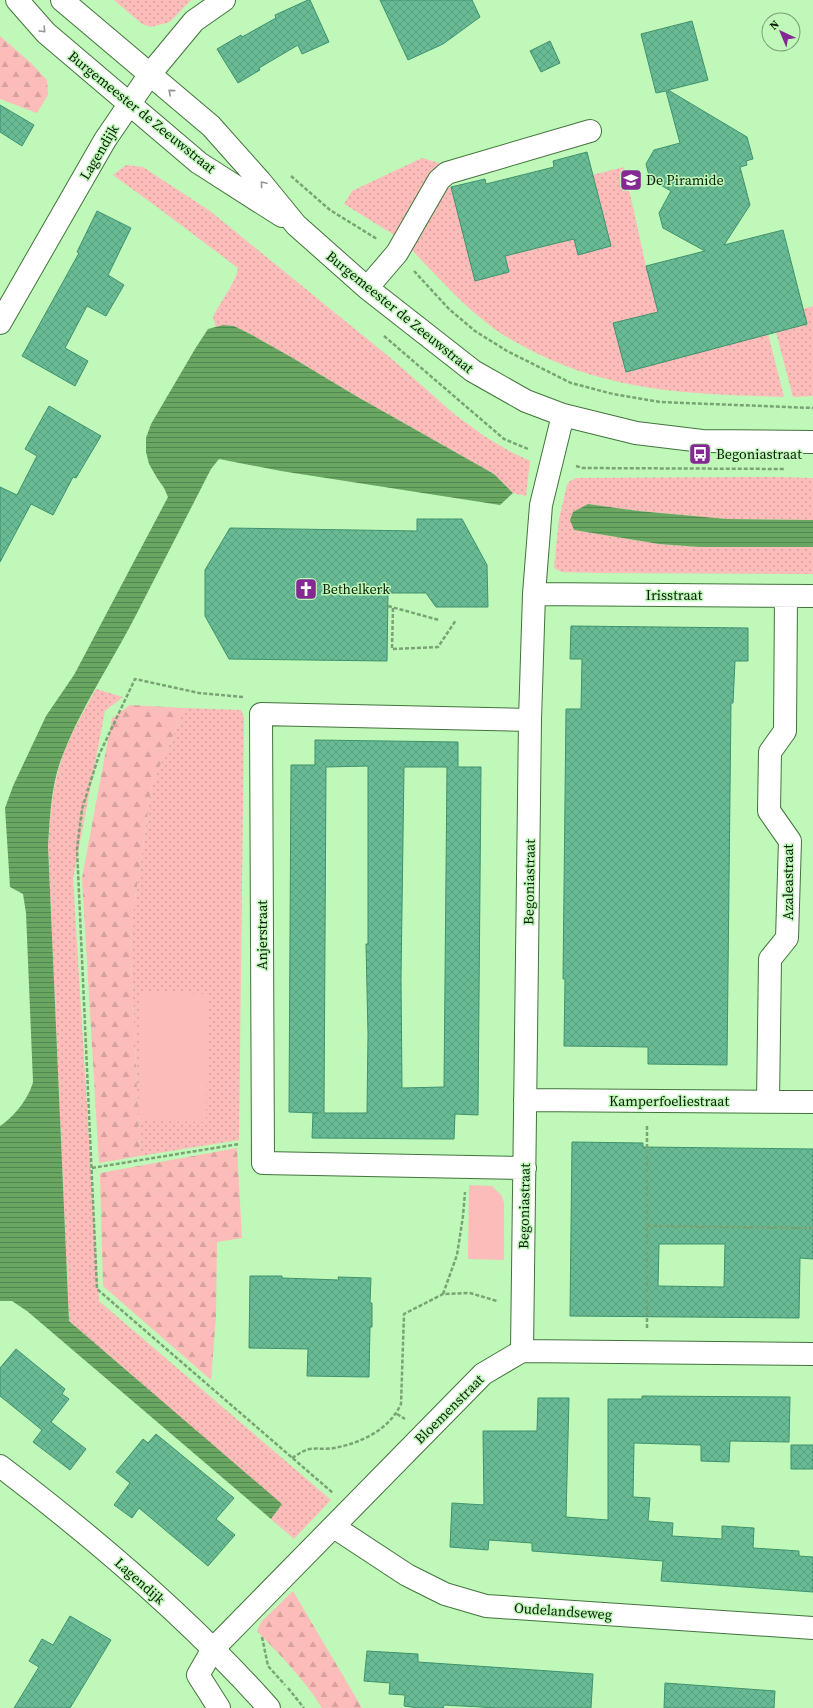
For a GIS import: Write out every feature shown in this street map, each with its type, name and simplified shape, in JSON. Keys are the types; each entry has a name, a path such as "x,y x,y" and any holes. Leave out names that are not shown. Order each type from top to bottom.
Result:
{"street":[{"name":"Burgemeester de Zeeuwstraat","path":"18,0 46,33 200,163 296,225 367,288 473,371 526,401 563,415 636,433 702,441 813,442"},
{"name":"Burgemeester de Zeeuwstraat","path":"62,0 211,126 260,181 296,225"},
{"name":"Lagendijk","path":"0,323 105,140 150,74 194,21 224,0"},
{"path":"367,288 397,253 439,180 447,173 590,131"},
{"name":"Begoniastraat","path":"522,1351 530,720 534,594 541,505 563,415"},
{"name":"Irisstraat","path":"534,594 813,596"},
{"name":"Azaleastraat","path":"768,1102 770,959 787,938 790,841 769,811 770,752 785,731 786,596"},
{"path":"261,714 530,720"},
{"name":"Anjerstraat","path":"261,714 263,1163 524,1168"},
{"name":"Kamperfoeliestraat","path":"525,1100 813,1102"},
{"path":"522,1351 813,1354"},
{"name":"Bloemenstraat","path":"219,1708 198,1675 213,1649 483,1374 522,1351"},
{"name":"Lagendijk","path":"0,1466 65,1515 155,1593 213,1649 270,1708"},
{"name":"Oudelandseweg","path":"334,1527 406,1575 445,1594 486,1606 813,1628"}],"path":[{"path":"289,175 330,210 397,253 449,309 475,331 507,351 571,383 613,394 660,402 813,408"},
{"path":"388,606 439,620"},
{"path":"393,608 392,649 438,647 456,620"},
{"path":"261,714 250,698 199,693 136,679 99,755 82,809 77,849 97,1289 352,1509"},
{"path":"646,1352 648,1101"},
{"path":"92,1168 263,1140"},
{"path":"443,1294 457,1255 463,1216 466,1167"},
{"path":"647,1226 813,1228"},
{"path":"292,1458 307,1450 332,1449 353,1444 376,1432 390,1422 401,1404 404,1314 443,1294 470,1293 523,1310"},
{"path":"246,1616 260,1631 268,1666 304,1708"}],"green space":[{"path":"114,0 191,0 170,22 151,27 142,24"},
{"path":"0,36 31,63 47,80 48,95 37,113 0,99"},
{"path":"422,158 439,163 396,236 344,204 352,191"},
{"path":"126,165 143,167 210,211 393,360 454,414 484,436 530,461 526,496 513,493 494,474 252,335 234,326 223,325 216,327 213,317 235,279 238,268 113,175"},
{"path":"624,167 646,266 768,334 784,397 657,389 627,384 566,366 536,353 508,338 492,327 459,299 409,247 440,191 451,187 475,281 509,272 505,256 574,239 578,254 611,246 592,175"},
{"path":"813,306 813,396 793,397 776,332 807,324 803,309"},
{"path":"576,478 813,478 813,520 727,519 638,511 588,504 574,530 659,544 699,547 813,547 813,574 598,573 562,572 554,568 559,519 567,485 570,481"},
{"path":"96,689 123,697 105,711 73,879 99,1301 331,1500 294,1539 271,1519 281,1504 69,1321 48,846 52,802 62,758 69,740"},
{"path":"130,705 185,708 152,784 130,933 140,1156 99,1163 82,878 112,718"},
{"path":"185,708 241,710 244,718 239,1140 140,1156 130,933 152,784"},
{"path":"141,992 208,994 206,1122 139,1121"},
{"path":"237,1148 242,1238 217,1242 216,1316 211,1380 103,1286 100,1173"},
{"path":"469,1185 492,1186 502,1196 504,1203 504,1260 468,1259"},
{"path":"293,1591 362,1708 322,1708 300,1677 257,1631 261,1622"}],"shaded area":[{"path":"223,325 234,326 252,335 494,474 513,493 500,505 281,471 219,459 211,469 127,633 87,702 62,757 55,778 49,823 48,846 69,1321 282,1504 271,1519 27,1311 12,1301 0,1301 0,1126 20,1107 33,1082 26,913 23,894 10,887 5,808 13,786 46,716 74,675 168,497 149,464 146,452 146,438 151,424 208,329"},
{"path":"588,504 638,511 727,519 813,520 813,547 699,547 659,544 574,530 570,520 573,512"}],"building":[{"path":"310,0 329,42 302,54 298,45 259,68 260,70 238,83 217,49 241,35 242,37 276,18 275,15"},
{"path":"380,0 472,0 480,17 443,44 408,60"},
{"path":"692,21 708,80 668,90 747,137 753,159 746,161 747,165 740,167 750,205 724,245 783,230 807,324 626,372 613,323 658,312 646,266 705,251 663,228 659,213 671,191 650,179 646,164 654,150 680,143 666,91 656,93 641,34"},
{"path":"550,41 560,63 541,72 530,51"},
{"path":"0,105 34,125 22,146 0,132"},
{"path":"587,152 611,246 578,255 574,239 505,256 509,272 475,281 451,187 485,179 486,184 554,167 553,161"},
{"path":"97,211 131,228 108,275 124,285 106,316 87,306 65,348 88,361 75,386 22,356 79,253 77,252"},
{"path":"49,406 101,436 76,478 73,477 53,515 31,504 0,562 0,487 17,495 37,456 25,449"},
{"name":"Bethelkerk","path":"417,519 462,519 487,565 488,607 436,607 426,593 388,593 387,661 229,659 205,616 205,570 230,528 417,531"},
{"path":"571,626 748,628 748,661 735,661 733,703 731,703 727,1065 648,1064 648,1047 564,1046 565,979 563,979 566,709 581,709 582,659 570,659"},
{"path":"315,740 458,742 458,767 481,767 478,1115 455,1114 454,1139 312,1138 313,1113 318,1113 289,1112 291,765 315,765","holes":["368,766 368,944 366,944 368,1034 367,1113 324,1113 326,767","404,767 447,767 444,1087 402,1088 401,978"]},
{"path":"572,1142 643,1143 643,1147 813,1149 813,1259 800,1258 799,1318 570,1316","holes":["659,1244 725,1244 724,1287 658,1286"]},
{"path":"250,1276 282,1276 282,1278 339,1280 338,1277 371,1278 370,1303 372,1303 372,1327 370,1327 369,1377 307,1376 308,1349 249,1348"},
{"path":"16,1349 65,1389 62,1394 69,1399 51,1422 86,1449 70,1470 33,1442 42,1430 0,1396 0,1368"},
{"path":"642,1396 790,1397 789,1442 730,1441 729,1462 701,1461 701,1445 634,1443 633,1497 650,1498 648,1521 673,1523 672,1536 722,1539 722,1526 754,1528 753,1548 799,1551 799,1556 813,1557 813,1592 661,1581 663,1561 532,1551 532,1543 489,1540 488,1550 450,1547 452,1503 484,1505 483,1431 537,1431 538,1398 569,1398 566,1517 608,1520 608,1399 642,1399"},
{"path":"156,1434 234,1498 216,1519 235,1535 208,1566 139,1508 132,1518 114,1505 130,1483 116,1472 143,1439 148,1443"},
{"path":"791,1445 813,1445 813,1469 791,1469"},
{"path":"70,1616 111,1640 70,1708 14,1708 39,1667 29,1661 42,1639 53,1645"},
{"path":"367,1651 418,1654 418,1662 593,1674 591,1708 498,1708 444,1705 443,1708 418,1708 404,1706 405,1695 389,1694 390,1683 364,1681"},
{"path":"665,1683 775,1691 774,1708 664,1708"}],"place":[{"name":"De Piramide","path":"631,180"},
{"name":"Begoniastraat","path":"700,454"},
{"name":"Bethelkerk","path":"306,589"}]}
